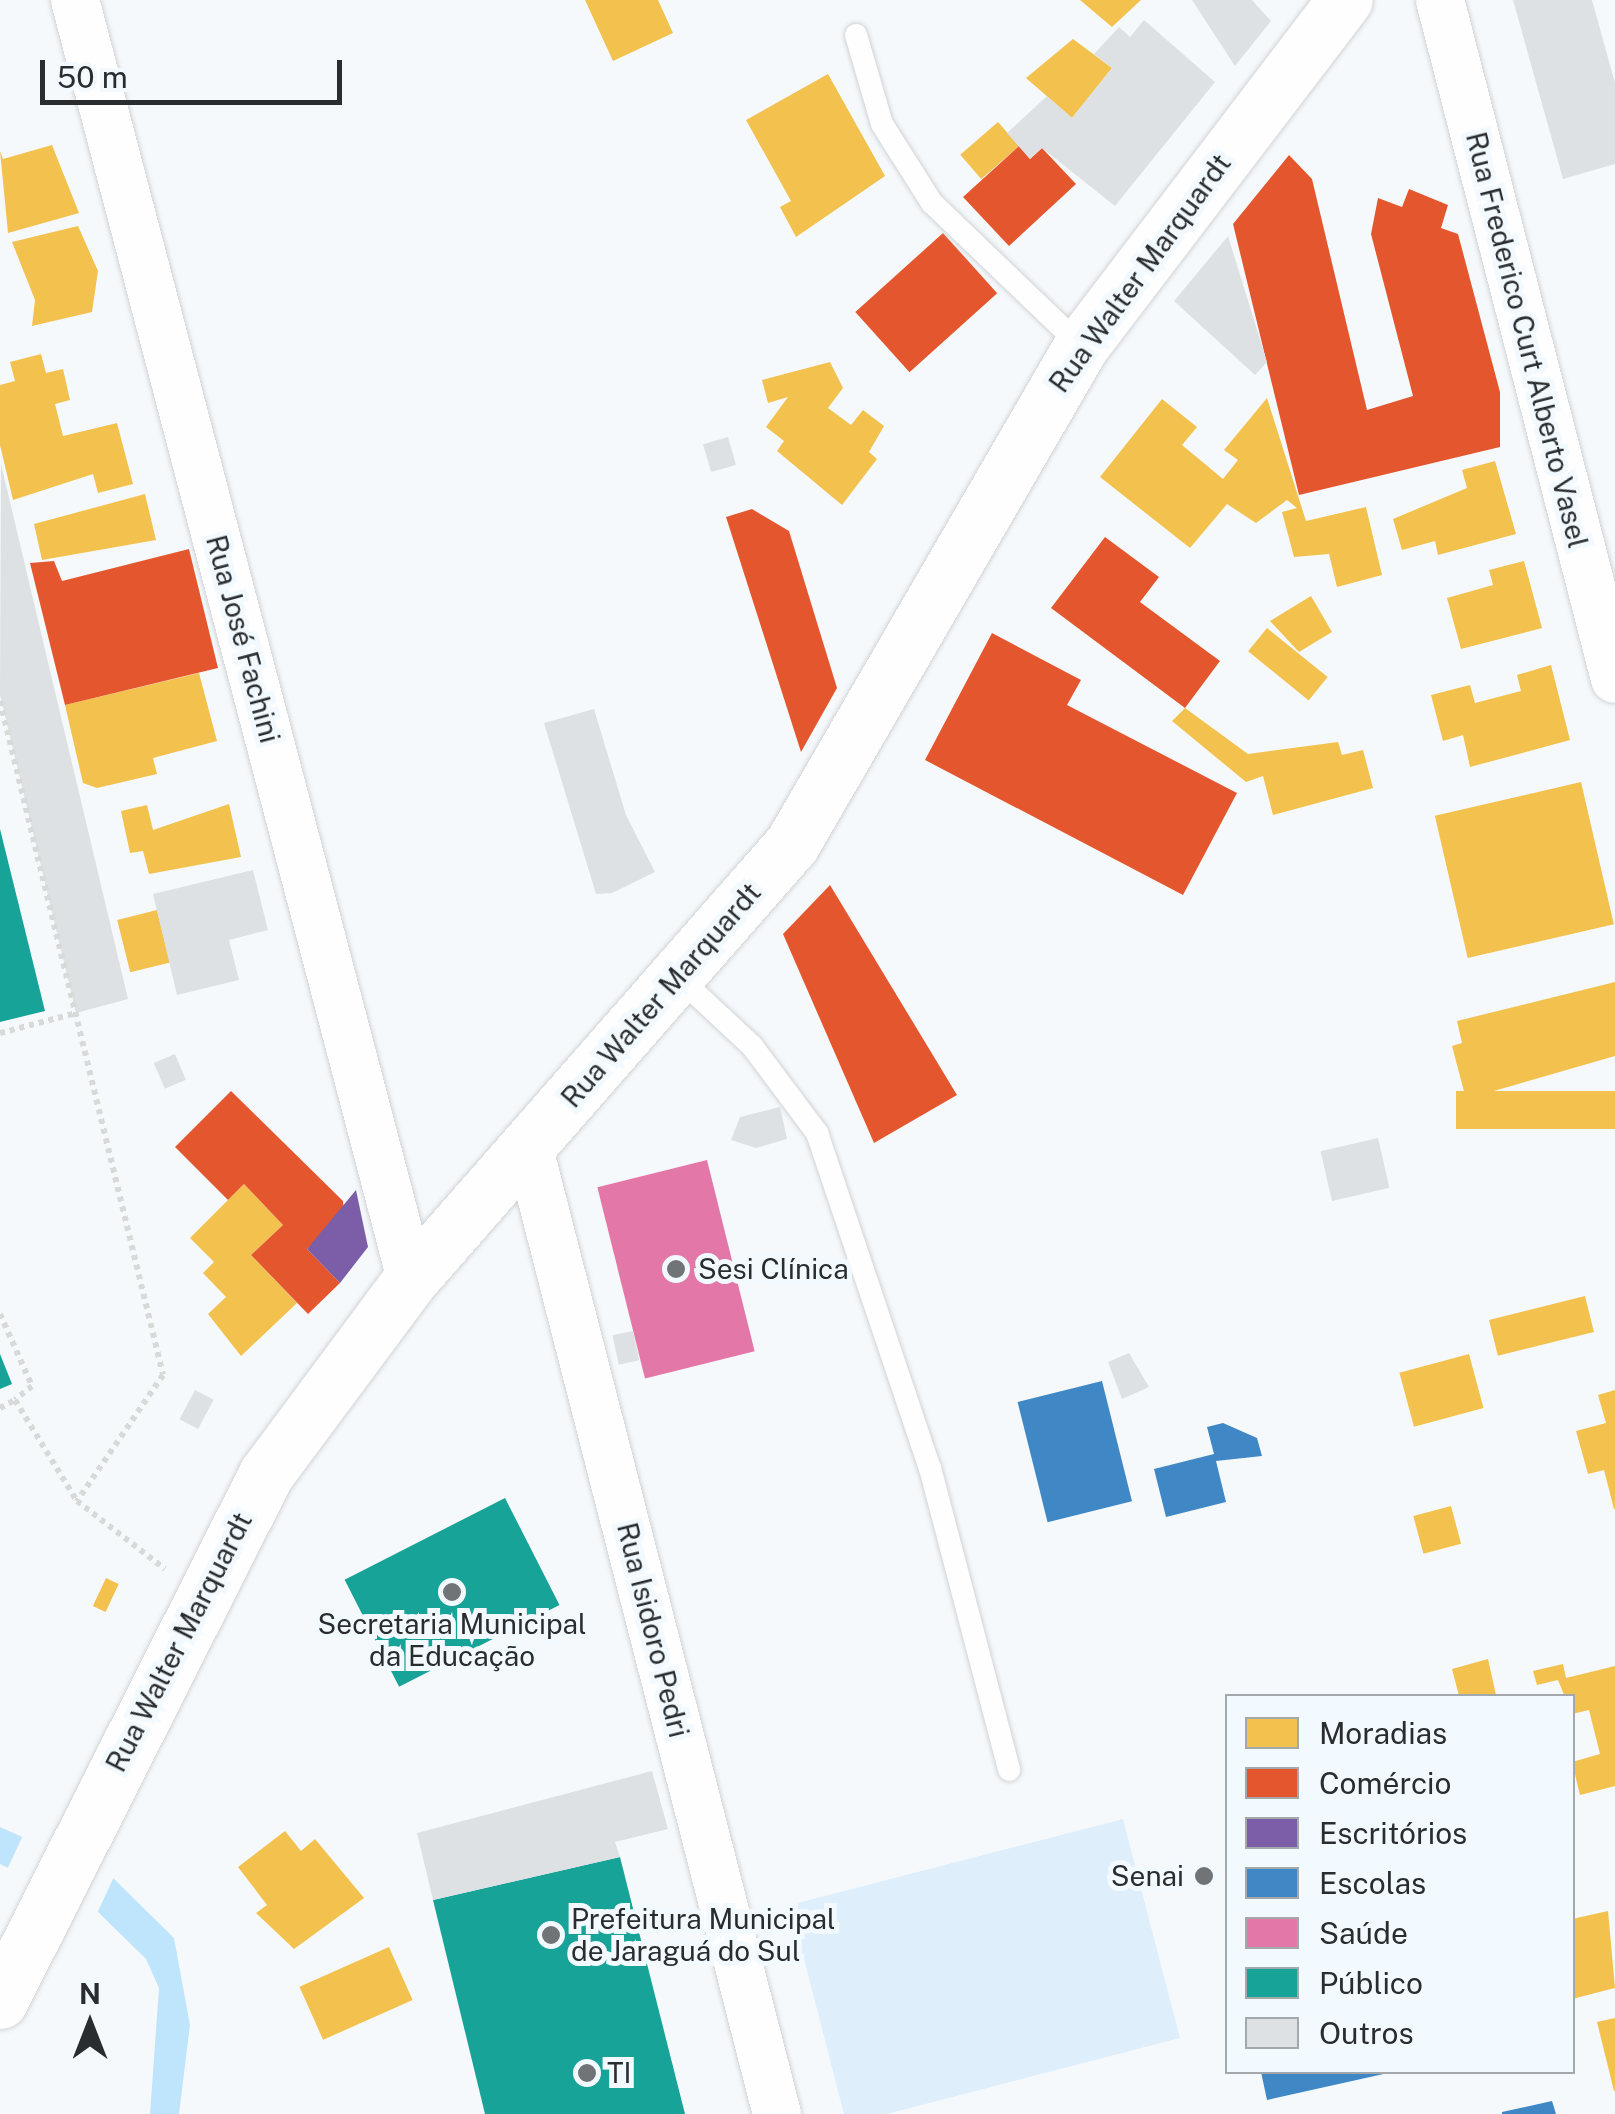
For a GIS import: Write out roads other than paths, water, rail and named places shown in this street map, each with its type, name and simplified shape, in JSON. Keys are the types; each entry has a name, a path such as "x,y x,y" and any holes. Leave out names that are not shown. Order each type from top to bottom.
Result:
{"main road":[{"name":"Rua Walter Marquardt","path":"0,2001 76,1843 266,1474 411,1279 792,844 1081,346 1345,0"}],"street":[{"name":"Rua José Fachini","path":"75,0 411,1279"},
{"name":"Rua Frederico Curt Alberto Vasel","path":"1440,0 1615,679"},
{"name":"Rua Isidoro Pedri","path":"528,1146 777,2114"}],"lane":[{"path":"856,35 882,124 932,203 1081,346"},
{"path":"678,977 752,1046 817,1134 925,1452 1009,1770"}],"water":[{"path":"0,1827 112,1877 174,1938 190,2025 179,2114 150,2114 159,1988 146,1959 97,1911 0,1864"}],"place":[{"name":"Sesi Clínica","path":"676,1269"},
{"name":"Secretaria Municipal da Educação","path":"452,1592"},
{"name":"Senai","path":"1204,1876"},
{"name":"Prefeitura Municipal de Jaraguá do Sul","path":"551,1935"},
{"name":"TI","path":"587,2073"}]}
